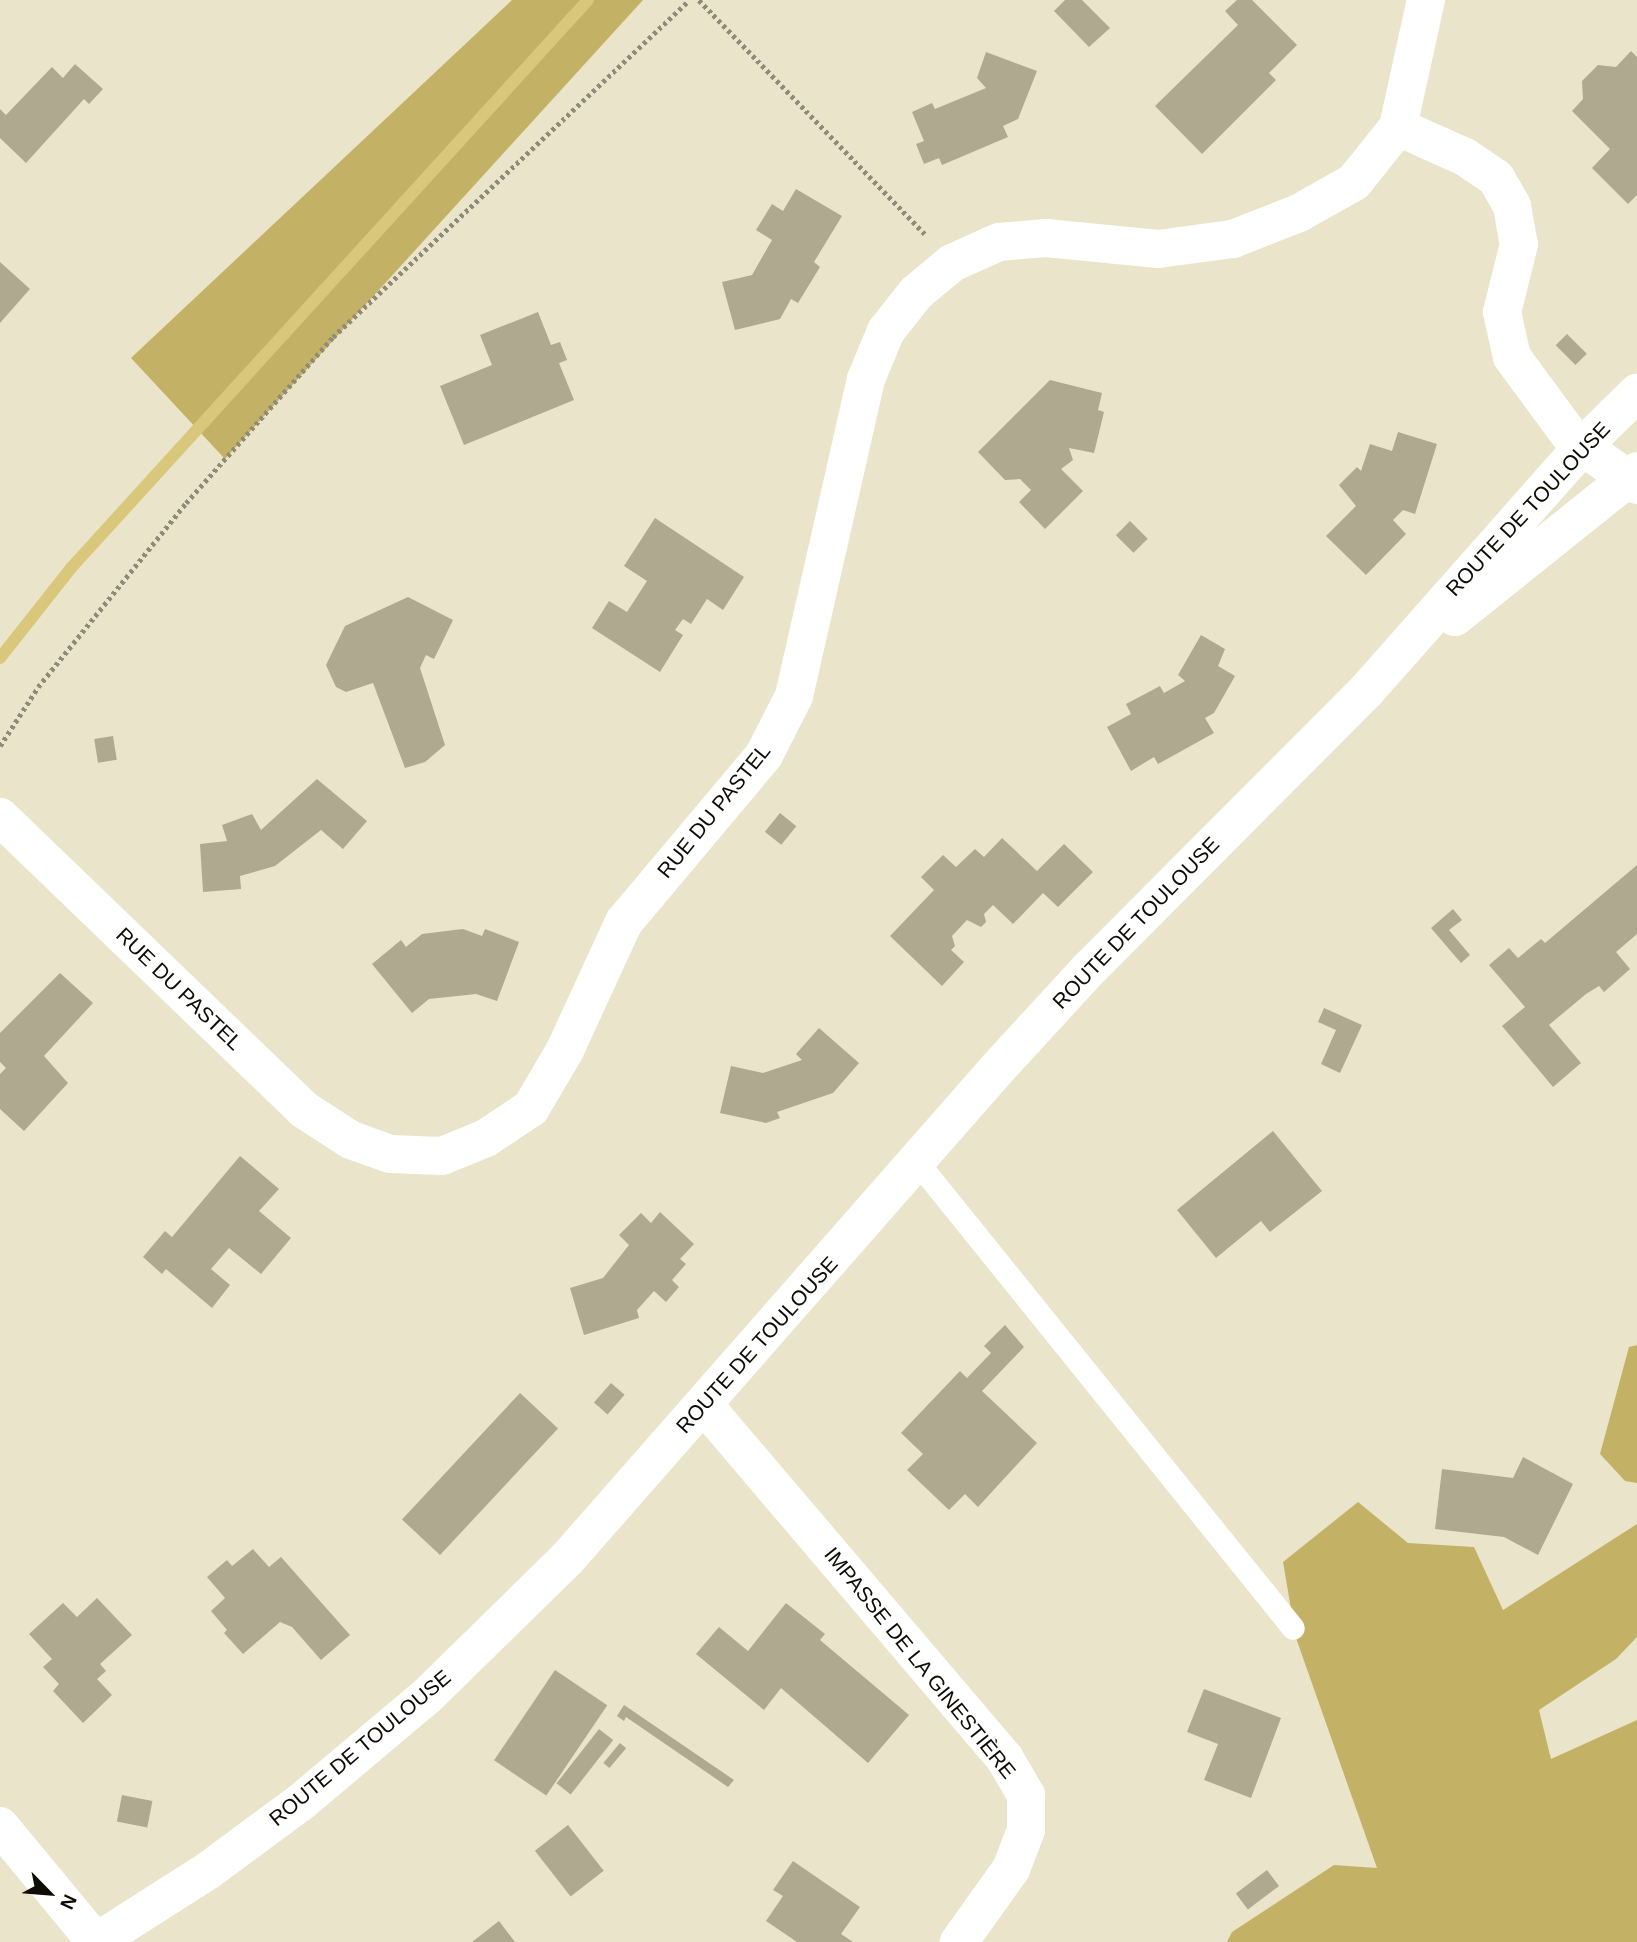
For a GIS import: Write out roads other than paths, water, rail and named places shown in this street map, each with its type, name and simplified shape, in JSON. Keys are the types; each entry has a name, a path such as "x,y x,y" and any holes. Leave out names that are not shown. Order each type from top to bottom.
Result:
{"street":[{"name":"RUE DU PASTEL","path":"0,817 303,1109 351,1140 390,1154 442,1156 486,1138 531,1108 565,1050 624,922 764,755 794,696 866,379 886,331 916,293 952,263 999,242 1046,237 1158,249 1233,239 1298,213 1353,182 1398,127 1426,0"},
{"path":"1398,127 1465,157 1496,178 1512,206 1519,244 1502,312 1512,357 1583,446 1634,478"},
{"name":"ROUTE DE TOULOUSE","path":"96,1942 219,1863 427,1696 567,1559 1090,968 1367,690 1583,446 1637,393"},
{"name":"ROUTE DE TOULOUSE","path":"1367,690 1634,478"},
{"name":"IMPASSE DE LA GINESTIÈRE","path":"704,1405 1005,1759 1026,1795 1026,1830 1011,1869 959,1942"},
{"path":"0,1826 96,1942"}],"lane":[{"path":"918,1163 1293,1628"}],"waterway":[{"path":"0,658 71,568 588,0"}]}
